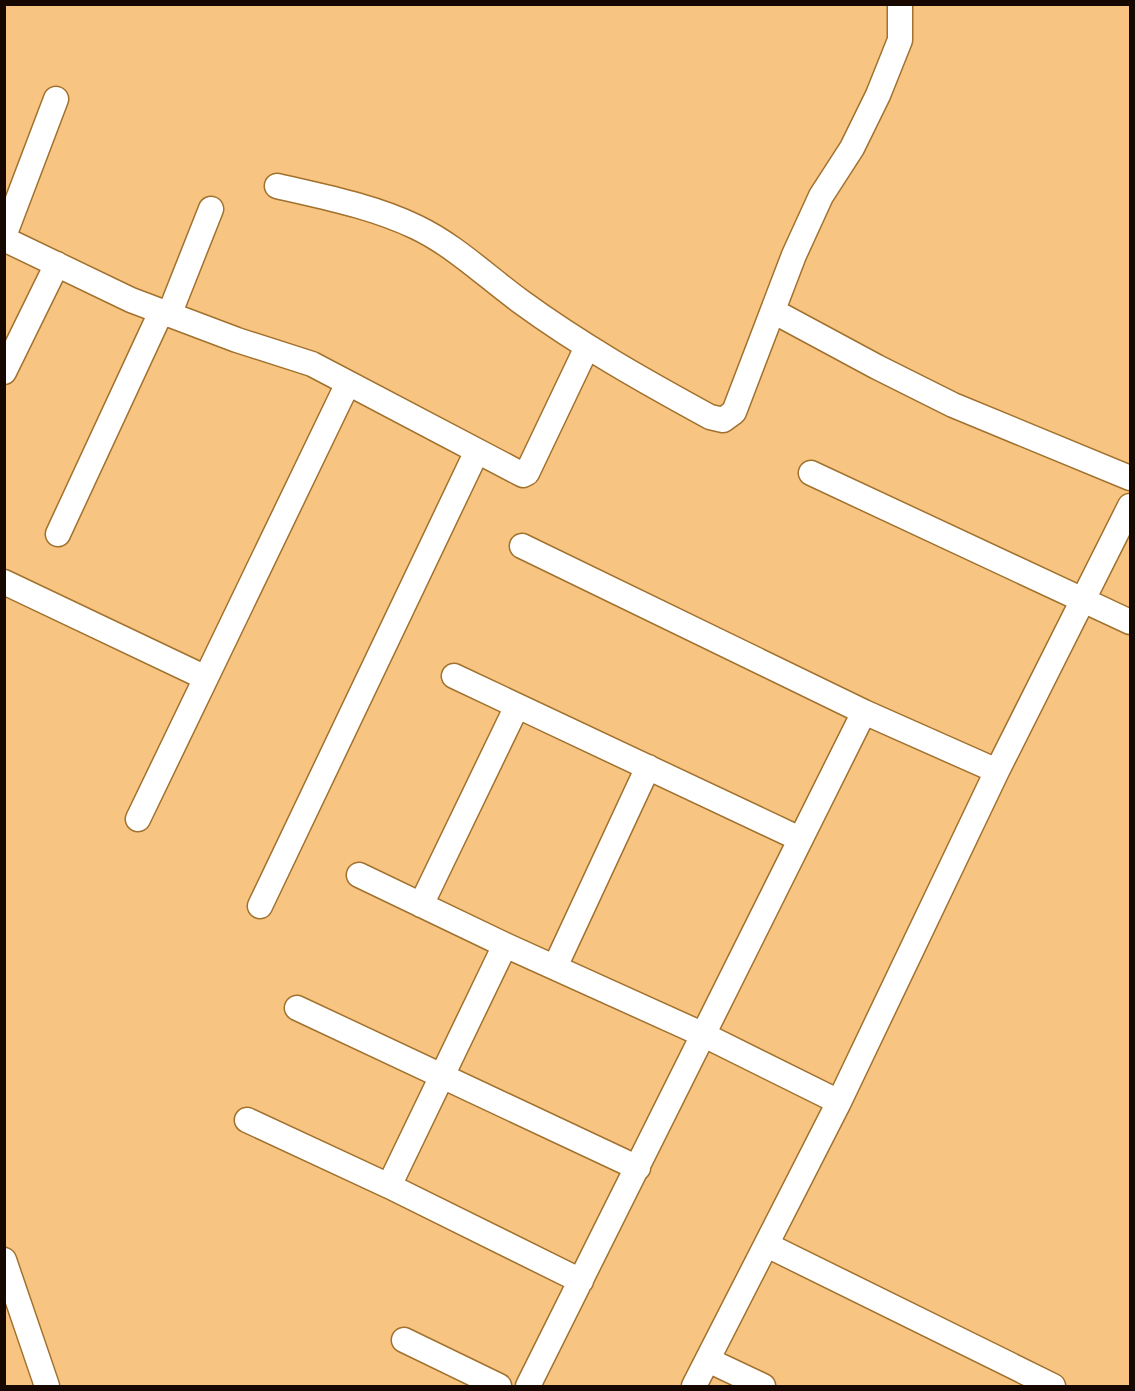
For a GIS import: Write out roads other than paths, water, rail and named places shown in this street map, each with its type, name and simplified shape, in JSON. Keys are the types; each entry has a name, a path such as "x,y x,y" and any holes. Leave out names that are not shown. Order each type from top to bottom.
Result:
{"street":[{"path":"277,186 372,210 418,228 587,347 710,417 723,420 734,412 794,255 821,196 852,148 879,95 900,40 900,4"},
{"path":"56,99 4,238 130,300 237,340 312,364 523,475 527,473 587,347"},
{"path":"58,534 165,313 211,209"},
{"path":"4,372 57,264"},
{"path":"773,311 953,405 1131,478"},
{"path":"138,819 348,383"},
{"path":"260,906 477,451"},
{"path":"811,472 1131,621"},
{"path":"694,1386 839,1102 997,771 1130,508"},
{"path":"522,546 864,712 997,771"},
{"path":"4,582 206,678"},
{"path":"454,676 800,839"},
{"path":"421,905 517,706"},
{"path":"528,1386 864,712"},
{"path":"555,967 648,767"},
{"path":"359,875 704,1035 839,1102"},
{"path":"389,1186 506,945"},
{"path":"297,1008 638,1168"},
{"path":"247,1120 389,1186 581,1281"},
{"path":"766,1245 1053,1386"},
{"path":"4,1260 47,1386"},
{"path":"404,1340 499,1386"},
{"path":"708,1360 763,1386"}]}
